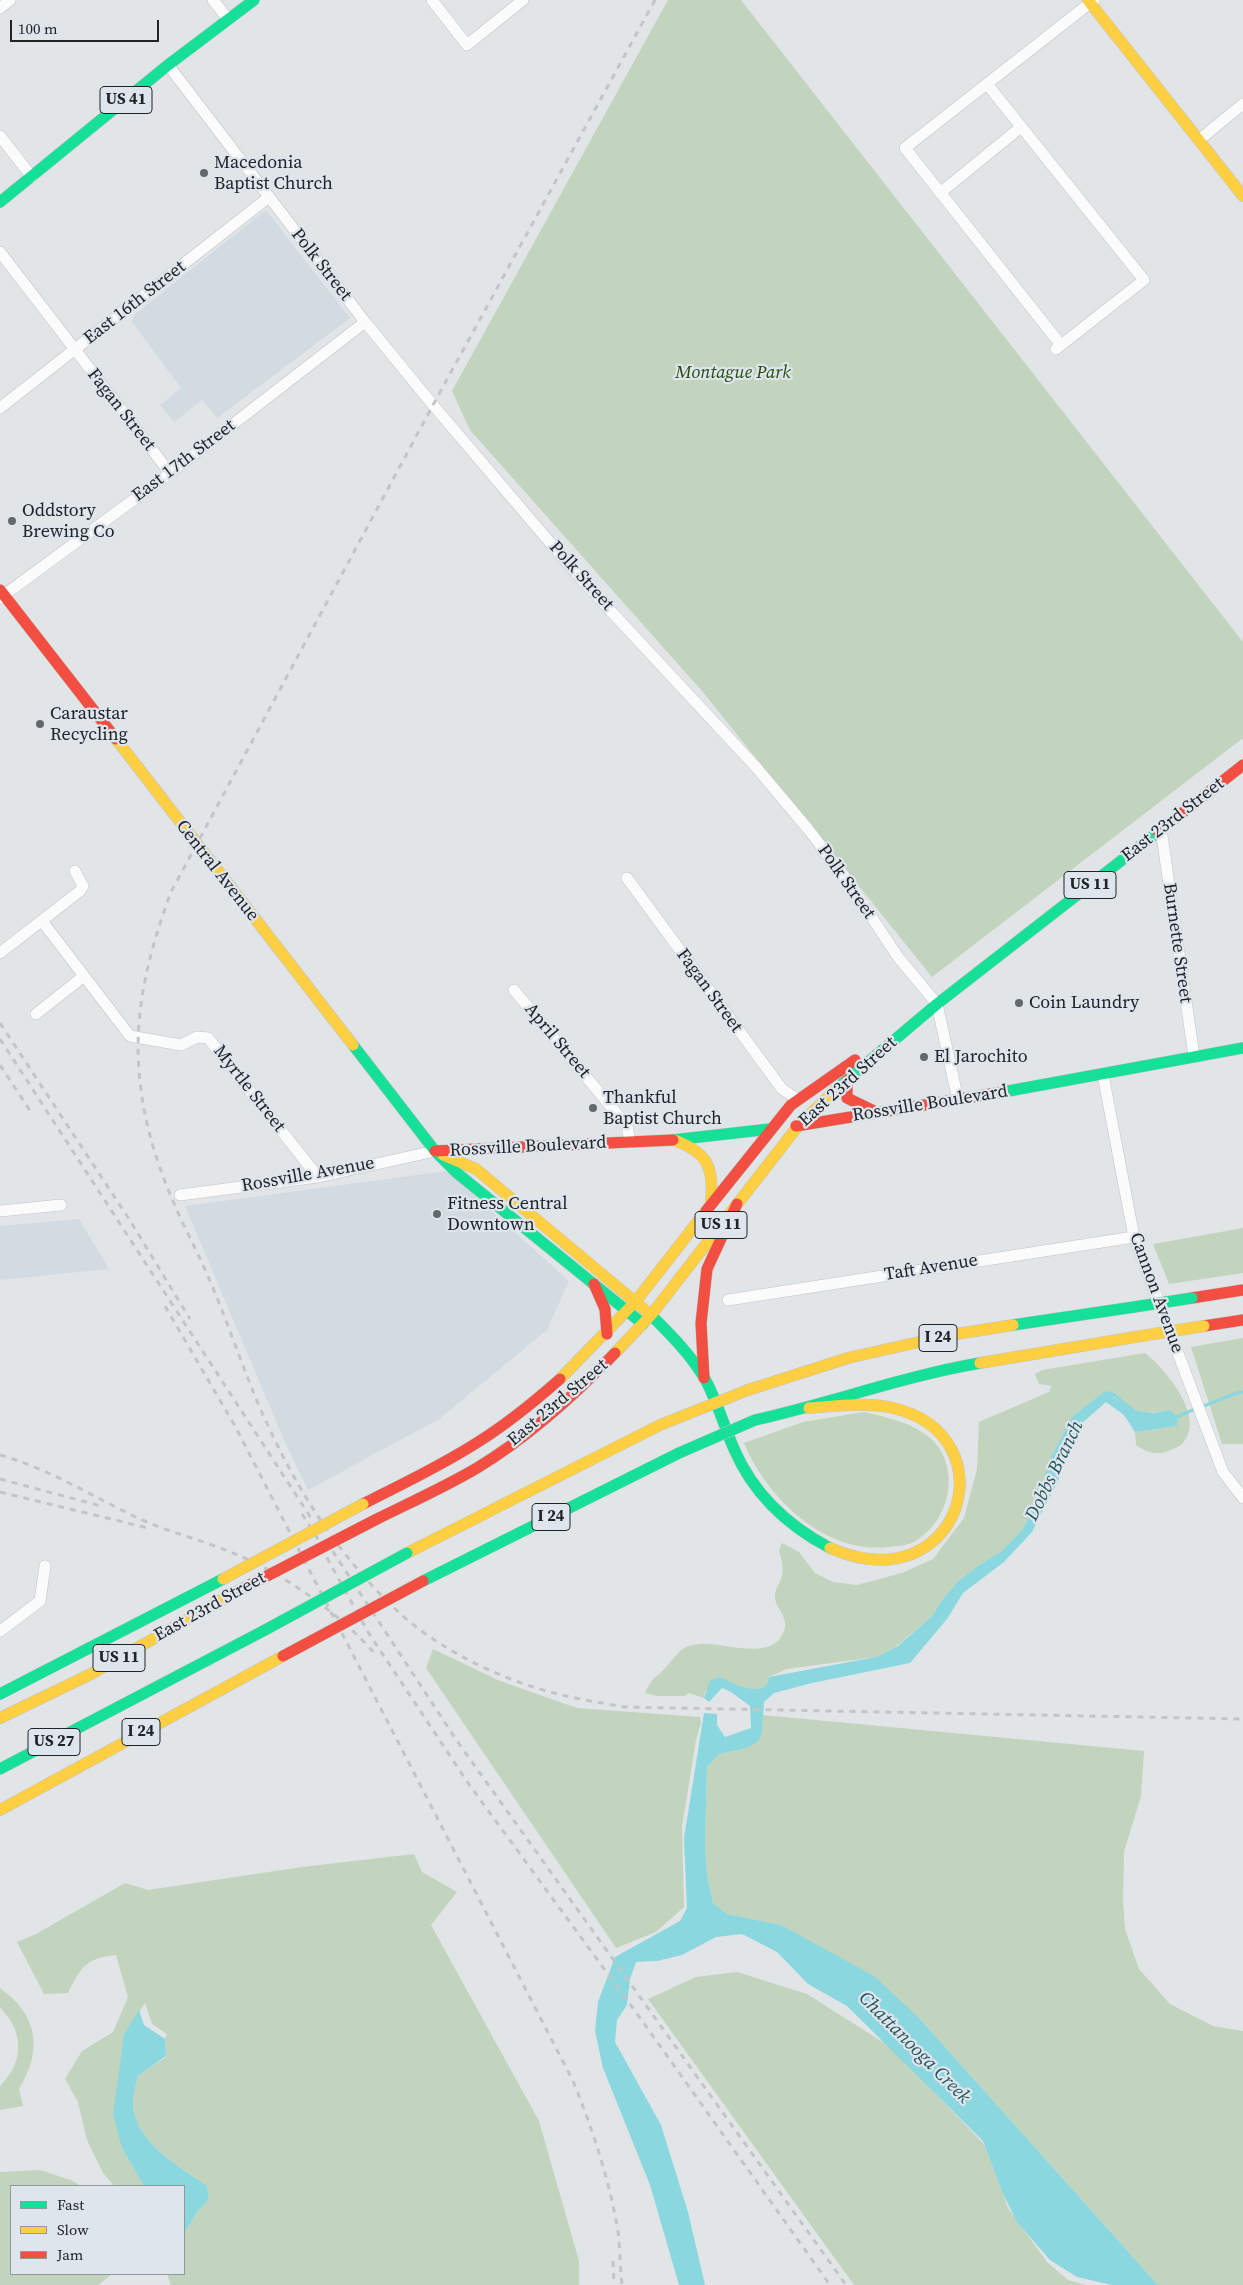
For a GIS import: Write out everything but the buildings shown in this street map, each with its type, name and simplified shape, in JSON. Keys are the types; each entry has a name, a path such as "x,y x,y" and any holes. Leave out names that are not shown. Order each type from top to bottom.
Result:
{"main road":[{"name":"US 41","path":"0,202 168,66 254,0"},
{"path":"1091,1 1243,196"},
{"name":"Central Avenue","path":"1,594 435,1151 457,1173 594,1284 627,1310 647,1319"},
{"name":"East 23rd Street","path":"0,1718 91,1674 236,1592 477,1468 533,1429 585,1386 647,1319 798,1126 847,1080 936,1004 1243,765"},
{"name":"East 23rd Street","path":"0,1694 94,1647 448,1461 520,1413 567,1374 607,1334 636,1301 770,1129 797,1099 936,1004"},
{"name":"Rossville Boulevard","path":"435,1151 674,1140 798,1126 1103,1075 1243,1048"},
{"path":"847,1080 848,1098 858,1106 878,1113"},
{"path":"674,1140 688,1145 701,1155 713,1171 711,1204"},
{"name":"Central Avenue","path":"435,1151 476,1169 636,1301 647,1319"},
{"path":"704,1378 701,1323 707,1269 737,1204"},
{"path":"594,1284 606,1309 607,1334"},
{"name":"I 24","path":"0,1778 108,1714 407,1553 660,1426 748,1390 848,1358 950,1335 1243,1290"},
{"path":"647,1319 674,1337 704,1378 740,1462 777,1511 801,1532 825,1547 851,1556 880,1559 910,1555 930,1546 951,1522 960,1498 959,1471 951,1449 920,1419 889,1407 856,1404 809,1408"},
{"name":"I 24","path":"0,1810 423,1581 679,1453 755,1420 809,1408 933,1370 1243,1320"},
{"name":"US 27","path":"0,1769 108,1714"}],"street":[{"path":"0,8 10,0"},
{"path":"213,0 228,19"},
{"path":"432,0 467,45 523,0"},
{"path":"987,84 1144,280 1058,347 940,192 904,148 1091,1"},
{"name":"Polk Street","path":"168,66 365,322 581,579 754,766 808,829 847,880 898,957 936,1004 958,1100"},
{"path":"1199,140 1243,104"},
{"path":"940,192 1022,127"},
{"path":"0,136 32,177"},
{"name":"East 16th Street","path":"0,408 269,197"},
{"name":"Fagan Street","path":"0,252 170,473"},
{"name":"East 17th Street","path":"1,594 170,473 365,322"},
{"name":"Burnette Street","path":"1161,829 1194,1056"},
{"path":"0,953 83,886 75,871"},
{"name":"Fagan Street","path":"626,878 782,1089 797,1099"},
{"name":"Myrtle Street","path":"42,921 130,1036 181,1045 197,1037 208,1038 318,1177"},
{"path":"36,1014 84,976"},
{"name":"April Street","path":"514,990 627,1126 630,1142"},
{"name":"Cannon Avenue","path":"1103,1075 1134,1237 1223,1472 1243,1498"},
{"name":"Rossville Avenue","path":"180,1195 318,1177 435,1151"},
{"path":"0,1211 61,1205"},
{"name":"Taft Avenue","path":"728,1300 1134,1237"},
{"path":"0,1631 40,1601 45,1566"}],"shaded area":[{"path":"266,210 350,318 217,418 202,400 174,422 160,405 181,388 132,322 135,314"},
{"path":"447,1171 569,1281 547,1330 439,1419 308,1490 284,1440 185,1206"},
{"path":"79,1219 109,1269 0,1280 0,1226"}],"green space":[{"name":"Montague Park","path":"668,0 741,0 1243,642 1243,738 932,977 702,691 470,430 452,391"},
{"path":"1243,1228 1243,1273 1169,1284 1153,1244"},
{"path":"1243,1338 1243,1444 1222,1444 1191,1347"},
{"path":"1145,1353 1154,1360 1173,1382 1187,1408 1190,1421 1188,1434 1182,1444 1159,1453 1148,1451 1136,1445 1135,1432 1176,1426 1170,1410 1149,1413 1139,1412 1113,1396 1117,1394 1101,1394 1073,1416 1050,1459 1038,1501 1022,1530 1002,1551 979,1565 957,1582 932,1616 897,1646 876,1657 787,1669 769,1677 766,1686 760,1688 748,1689 719,1677 705,1692 704,1698 689,1693 685,1696 657,1696 645,1693 654,1678 683,1649 692,1645 709,1644 748,1649 771,1645 780,1639 785,1623 775,1595 783,1573 779,1550 782,1543 799,1552 815,1573 833,1582 857,1585 902,1573 933,1559 964,1518 977,1469 979,1422 1049,1392 1051,1386 1039,1384 1035,1374 1042,1370"},
{"path":"864,1412 899,1421 915,1428 930,1438 940,1450 946,1463 949,1477 948,1492 944,1506 937,1520 928,1531 911,1543 888,1547 864,1547 820,1532 783,1502 754,1464 744,1443 803,1422"},
{"path":"433,1649 500,1681 577,1708 700,1717 701,1723 696,1740 682,1827 684,1907 656,1932 616,1948 426,1668"},
{"path":"763,1715 1144,1751 1141,1796 1124,1852 1123,1899 1125,1929 1139,1969 1170,2004 1213,2026 1243,2031 1243,2285 1158,2285 920,2019 781,1925 727,1914 713,1903 707,1874 705,1845 707,1767 719,1754 747,1748 762,1733"},
{"path":"414,1854 422,1872 457,1892 431,1925 539,2121 579,2261 579,2285 171,2285 167,2275 185,2275 185,2232 197,2212 209,2199 207,2186 160,2152 141,2130 135,2117 133,2100 138,2076 166,2057 165,2039 167,2034 152,2024 145,2003 124,2035 122,2148 143,2185 113,2185 103,2173 87,2140 78,2102 65,2079 82,2051 113,2032 128,1997 116,1955 91,1961 81,1970 68,1993 44,1994 17,1942 36,1934 125,1883 148,1890 302,1867"},
{"path":"737,1972 807,1994 889,2046 984,2144 1008,2208 1047,2262 1068,2280 1085,2285 854,2285 648,1999 696,1977"},
{"path":"0,1988 13,1998 29,2022 33,2034 34,2047 27,2075 19,2089 23,2106 0,2110 0,2086 15,2064 18,2040 12,2023 0,2007"},
{"path":"41,2170 79,2185 10,2185 10,2275 111,2275 98,2285 0,2285 0,2172"}],"water":[{"name":"Chattanooga Creek","path":"1107,1391 1117,1394 1113,1397 1131,1409 1154,1413 1170,1410 1177,1417 1177,1426 1135,1432 1124,1415 1106,1402 1081,1424 1058,1481 1032,1532 1004,1562 963,1593 947,1619 910,1663 812,1683 774,1693 764,1702 762,1733 758,1741 747,1748 719,1754 707,1767 705,1845 707,1874 713,1903 727,1914 781,1925 874,1976 920,2019 1158,2285 1112,2285 1077,2277 1050,2260 1017,2222 1002,2192 983,2141 847,2006 808,1984 777,1952 742,1934 716,1937 682,1955 657,1961 636,1962 630,1979 627,2005 617,2020 615,2042 661,2125 688,2212 705,2285 679,2285 650,2185 603,2068 595,2031 598,2002 615,1957 680,1921 687,1908 684,1838 704,1713 717,1714 717,1725 725,1737 751,1728 750,1706 731,1692 722,1688 709,1702 704,1698 710,1681 719,1677 742,1687 760,1688 766,1686 769,1677 876,1657 898,1646 932,1616 957,1582 979,1565 1002,1551 1022,1530 1038,1501 1050,1459 1073,1416"},
{"path":"139,2010 144,2025 165,2039 166,2056 138,2076 133,2103 135,2117 149,2141 160,2152 207,2186 209,2199 197,2212 185,2232 185,2185 143,2185 122,2148 113,2115 124,2034"}],"waterway":[{"name":"Dobbs Branch","path":"1201,1407 1243,1392"},
{"name":"Dobbs Branch","path":"1112,1396 1114,1395 1135,1412"},
{"name":"Dobbs Branch","path":"1174,1418 1195,1409"}],"railway":[{"path":"655,0 433,405 171,892 156,935 145,979 141,1001 138,1047 139,1070 146,1120 166,1185 210,1281 273,1437 288,1466 321,1520 359,1571 404,1617 439,1643 478,1665 520,1683 577,1698 624,1707 1243,1719"},
{"path":"0,1023 129,1219 190,1319"},
{"path":"0,1039 311,1518"},
{"path":"0,1065 33,1115"},
{"path":"165,1306 235,1426 573,2081 594,2136 610,2193 618,2231 622,2285"},
{"path":"0,1455 55,1476 142,1520 224,1549 272,1572 330,1611 363,1640 376,1655"},
{"path":"0,1479 101,1506"},
{"path":"0,1492 148,1528"},
{"path":"302,1514 326,1552"},
{"path":"326,1541 457,1741 846,2285"},
{"path":"321,1547 368,1632 468,1783 643,2022 830,2285"},
{"path":"613,2261 614,2285"}],"traffic: fast":[{"path":"0,202 168,65 254,0"},
{"path":"835,1090 937,1004 1158,832"},
{"path":"353,1045 435,1151 457,1173 643,1324"},
{"path":"1003,1092 1243,1048"},
{"path":"673,1140 770,1129"},
{"path":"1134,1307 1192,1298"},
{"path":"1013,1325 1134,1307"},
{"path":"651,1315 687,1353 705,1379 734,1449 751,1480 773,1507 786,1519 830,1548"},
{"path":"755,1420 895,1382 980,1363"},
{"path":"679,1453 755,1420"},
{"path":"423,1581 679,1453"},
{"path":"265,1630 407,1553"},
{"path":"0,1694 223,1579"},
{"path":"0,1769 265,1630"}],"traffic: slow":[{"path":"1088,0 1243,196"},
{"path":"116,739 353,1045"},
{"path":"615,1353 651,1315 798,1126 835,1090"},
{"path":"674,1140 695,1150 707,1163 710,1171 712,1191 711,1204"},
{"path":"443,1155 476,1169 645,1310"},
{"path":"560,1379 636,1301 706,1211"},
{"path":"748,1390 848,1358 950,1335 1013,1325"},
{"path":"1141,1336 1204,1326"},
{"path":"980,1363 1141,1336"},
{"path":"660,1425 748,1390"},
{"path":"809,1408 851,1405 882,1406 893,1408 930,1424 952,1450 960,1480 955,1510 938,1536 911,1554 875,1559 830,1548"},
{"path":"407,1553 660,1425"},
{"path":"223,1579 363,1504"},
{"path":"0,1718 91,1674 236,1592"},
{"path":"0,1810 283,1656"}],"traffic: jam":[{"path":"0,590 116,739"},
{"path":"1158,832 1243,765"},
{"path":"706,1211 791,1105 855,1060"},
{"path":"847,1080 847,1098 878,1113"},
{"path":"796,1126 1003,1092"},
{"path":"435,1151 673,1140"},
{"path":"704,1378 701,1323 707,1269 737,1204"},
{"path":"594,1284 605,1309 607,1334"},
{"path":"1192,1298 1243,1290"},
{"path":"1204,1326 1243,1320"},
{"path":"375,1520 452,1482 496,1456 550,1415 615,1353"},
{"path":"363,1504 464,1451 499,1428 560,1379"},
{"path":"236,1592 375,1520"},
{"path":"283,1656 423,1581"}],"place":[{"name":"Macedonia Baptist Church","path":"204,173"},
{"name":"Oddstory Brewing Co","path":"12,521"},
{"name":"Caraustar Recycling","path":"40,724"},
{"name":"Coin Laundry","path":"1019,1003"},
{"name":"El Jarochito","path":"924,1057"},
{"name":"Thankful Baptist Church","path":"593,1108"},
{"name":"Fitness Central Downtown","path":"437,1214"}]}
